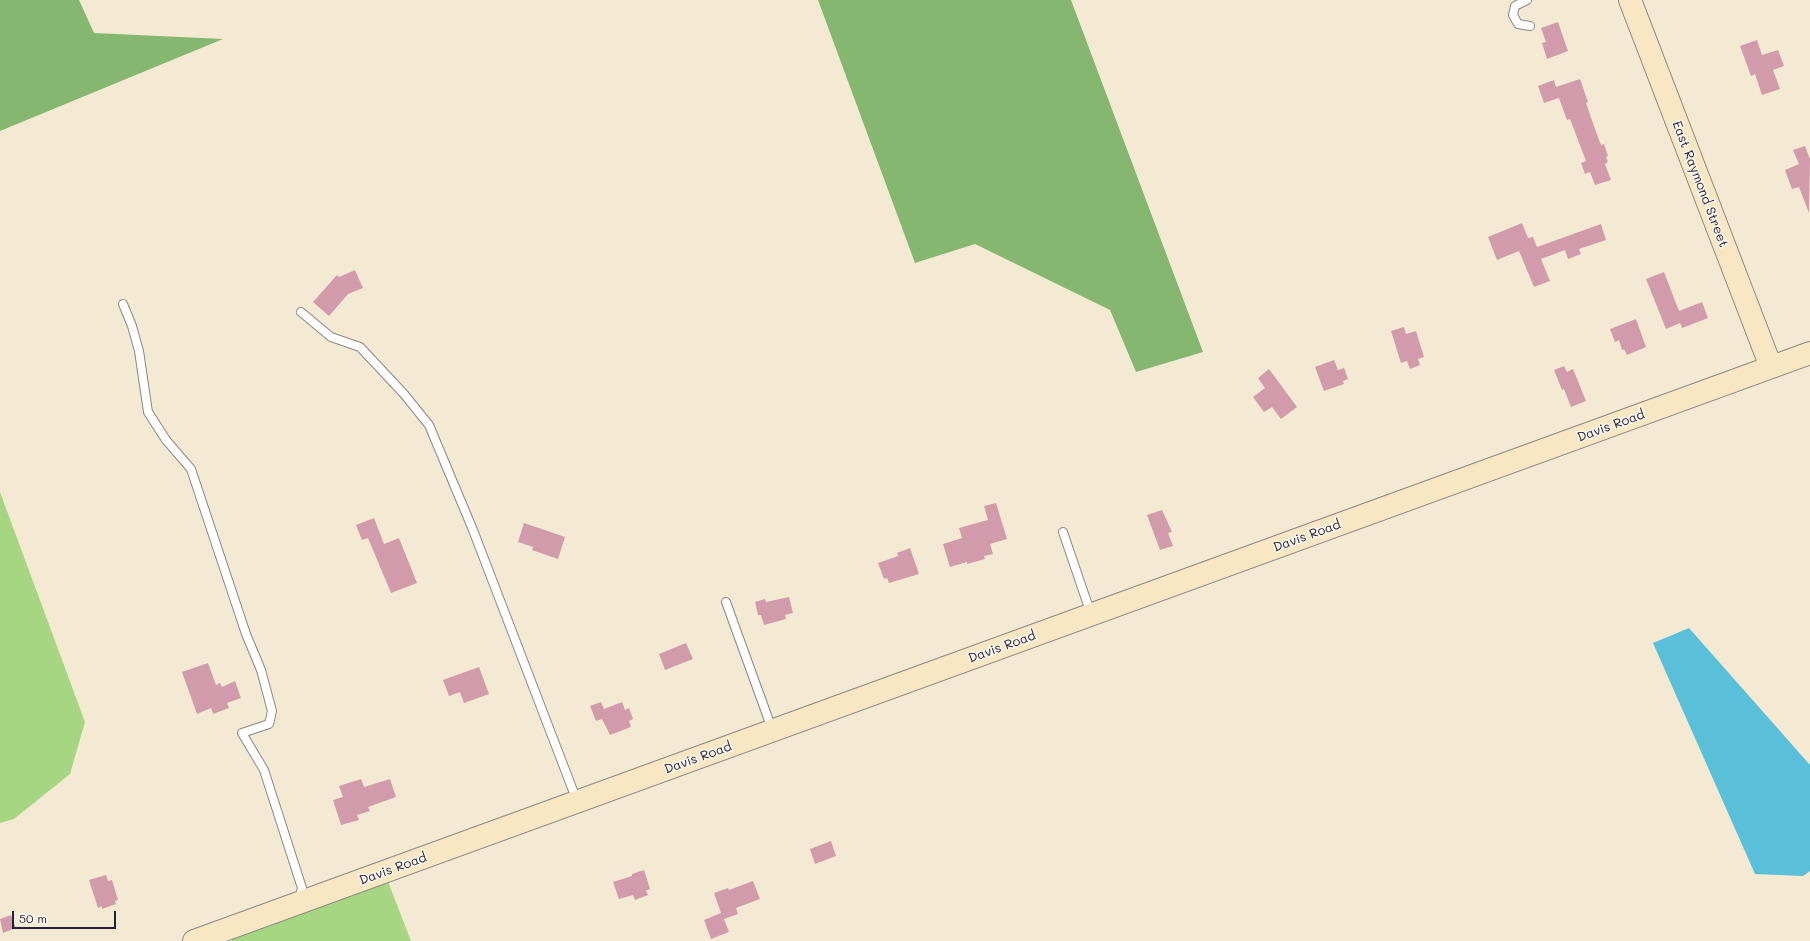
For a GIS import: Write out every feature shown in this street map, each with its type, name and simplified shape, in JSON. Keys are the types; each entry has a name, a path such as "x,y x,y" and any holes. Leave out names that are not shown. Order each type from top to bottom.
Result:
{"street":[{"name":"East Raymond Street","path":"1630,0 1771,367"},
{"name":"Davis Road","path":"194,941 1810,353"}],"lane":[{"path":"1527,0 1515,6 1513,16 1518,24 1530,26"},
{"path":"123,304 132,326 139,351 148,412 166,440 191,469 246,634 261,670 269,696 272,711 269,724 242,733 264,770 293,856 302,888 299,903"},
{"path":"301,312 331,337 360,347 404,394 429,425 473,530 577,802"},
{"path":"1063,532 1092,615"},
{"path":"726,602 772,731"}],"green space":[{"path":"0,0 79,0 94,33 223,39 0,131"},
{"path":"818,0 1071,0 1203,352 1136,372 1110,310 975,244 915,263"},
{"path":"0,492 85,722 70,774 14,819 0,823"},
{"path":"387,879 411,941 232,941 231,937"}],"water":[{"path":"1689,628 1810,765 1810,871 1803,876 1755,874 1653,643"}],"building":[{"path":"1558,22 1568,51 1547,59 1542,43 1546,42 1541,28"},
{"path":"1757,40 1762,55 1778,50 1784,66 1773,70 1780,89 1762,95 1755,74 1751,76 1740,46"},
{"path":"1580,79 1595,129 1601,145 1604,144 1608,156 1606,157 1608,162 1605,164 1611,180 1595,185 1590,172 1585,174 1581,163 1586,161 1570,119 1567,120 1559,98 1544,103 1538,86 1554,80 1556,87"},
{"path":"1805,146 1810,159 1809,213 1799,187 1792,189 1785,170 1799,164 1793,150"},
{"path":"1522,223 1528,238 1533,237 1537,247 1601,224 1606,240 1579,249 1581,254 1568,259 1565,250 1541,259 1550,281 1534,287 1519,251 1497,260 1488,237"},
{"path":"355,270 363,288 348,294 329,316 313,302 337,275 339,277"},
{"path":"1664,272 1679,311 1702,302 1708,318 1682,328 1680,323 1666,329 1646,279"},
{"path":"1636,319 1646,347 1627,355 1624,349 1622,350 1619,340 1615,342 1610,329"},
{"path":"1404,327 1406,334 1416,331 1424,357 1418,359 1420,365 1410,369 1407,361 1401,363 1391,331"},
{"path":"1334,360 1338,370 1344,368 1348,379 1343,381 1344,384 1324,391 1315,367"},
{"path":"1564,366 1567,372 1573,369 1586,401 1571,407 1554,370"},
{"path":"1269,369 1297,407 1281,419 1272,407 1264,412 1253,397 1265,388 1258,378"},
{"path":"996,503 1007,539 990,544 993,554 984,556 985,559 950,567 943,544 962,538 959,528 988,520 984,506"},
{"path":"1162,510 1172,532 1168,533 1173,546 1160,550 1147,515"},
{"path":"374,518 384,544 399,538 417,583 391,593 368,538 362,540 356,525"},
{"path":"524,523 565,537 558,559 532,550 533,547 518,542"},
{"path":"910,548 919,574 889,583 887,578 884,579 878,563 898,556 897,553"},
{"path":"789,597 793,613 785,615 786,619 764,625 761,615 758,615 755,602 765,599 766,602"},
{"path":"686,643 693,659 665,670 659,654"},
{"path":"208,663 216,685 220,683 222,687 235,681 241,698 227,703 229,708 213,714 211,708 197,714 182,672"},
{"path":"479,667 489,694 464,703 460,692 449,696 443,680"},
{"path":"601,702 604,709 622,702 625,710 629,708 633,719 629,721 631,727 610,735 602,719 596,721 590,706"},
{"path":"361,779 364,787 390,779 396,797 368,807 370,811 357,815 359,820 341,825 333,800 343,797 339,786"},
{"path":"831,841 836,856 815,864 810,849"},
{"path":"644,870 650,889 646,890 648,895 635,900 633,895 619,899 613,882 632,876 632,874"},
{"path":"106,875 108,881 112,880 118,900 115,901 116,904 102,909 102,906 98,908 89,880"},
{"path":"753,881 760,899 736,908 738,914 724,919 729,932 711,939 704,920 721,913 714,893 728,888 729,890"},
{"path":"11,915 16,928 3,933 0,919"}]}
